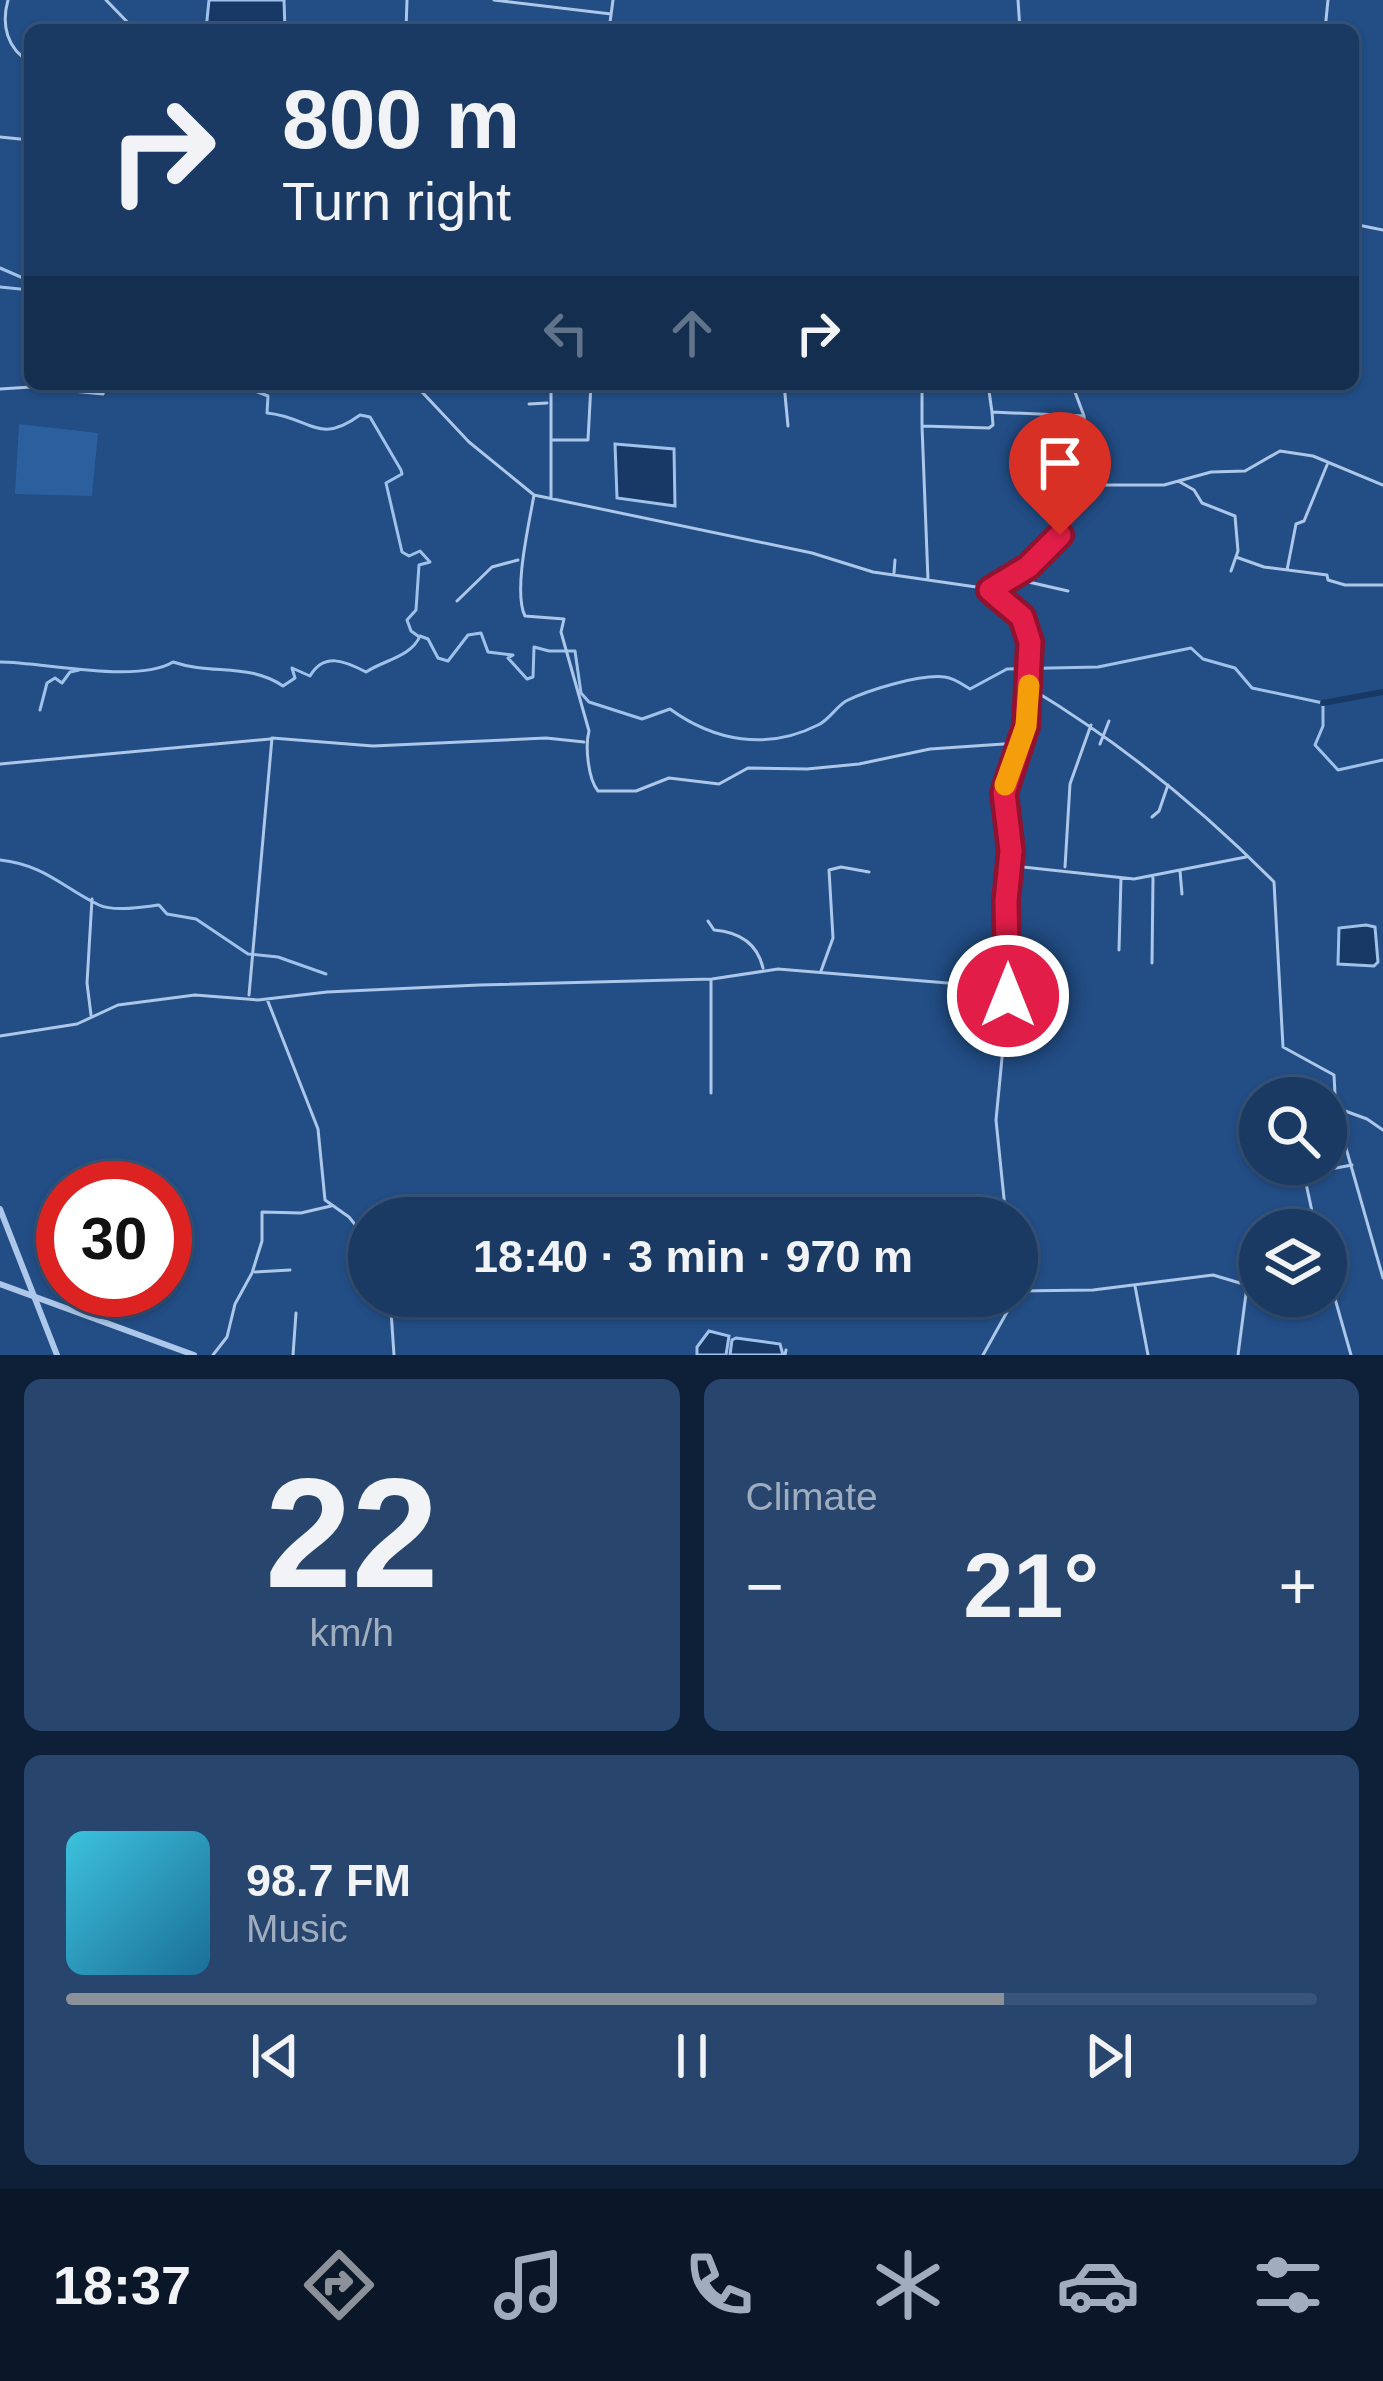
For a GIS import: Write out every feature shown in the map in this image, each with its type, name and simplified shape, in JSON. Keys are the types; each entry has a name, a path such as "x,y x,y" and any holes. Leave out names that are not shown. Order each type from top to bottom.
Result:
{"street":[{"path":"8,0 8,38 24,58"},
{"path":"106,0 129,24"},
{"path":"494,0 611,14"},
{"path":"610,24 614,0"},
{"path":"0,38 8,38"},
{"path":"62,390 103,394 104,390"},
{"path":"417,390 534,495 812,553 894,575 990,590 1018,612 1029,630 1029,687 1021,743 1004,793 1011,866 1006,901 1008,988 996,1120 1004,1197"},
{"path":"550,390 551,500"},
{"path":"549,440 588,440 591,390"},
{"path":"785,390 788,426"},
{"path":"922,390 928,582"},
{"path":"922,427 989,428 993,425 989,390"},
{"path":"990,590 1049,548 1091,485 1084,416 1074,390"},
{"path":"529,404 549,402"},
{"path":"992,412 1084,416"},
{"path":"1091,485 1180,482 1203,473 1245,472 1280,451 1304,454 1383,485"},
{"path":"1287,571 1296,524 1304,521 1328,463"},
{"path":"1180,482 1202,503 1234,516 1236,557 1231,571"},
{"path":"534,495 529,542 522,559 522,614 564,619 561,632 574,690 589,730 586,742 592,784 607,794 636,791 669,778 719,784 752,767 807,769 930,749 1021,743"},
{"path":"1236,557 1287,571 1327,575 1328,580 1345,585 1383,585"},
{"path":"458,601 492,567 522,559"},
{"path":"894,575 895,560"},
{"path":"1010,578 1068,591"},
{"path":"1029,687 1091,725 1168,783 1274,882 1283,1047 1330,1070 1331,1077"},
{"path":"1100,744 1109,721"},
{"path":"1065,869 1070,784 1091,725"},
{"path":"0,764 272,738 373,746 546,738 586,742"},
{"path":"247,998 255,955 272,738"},
{"path":"1152,818 1168,783"},
{"path":"1011,866 1154,876 1248,856"},
{"path":"1180,869 1182,894"},
{"path":"820,972 833,938 830,870 869,872"},
{"path":"1153,963 1154,876"},
{"path":"1119,950 1121,877"},
{"path":"91,1017 87,983 92,899"},
{"path":"708,921 714,930 744,937 758,954 763,970"},
{"path":"0,1036 43,1032 118,1006 195,995 267,999 479,985 711,979 763,970 1008,988"},
{"path":"711,979 711,1093"},
{"path":"267,999 318,1129 325,1200 348,1216"},
{"path":"1347,1112 1383,1130"},
{"path":"1347,1146 1383,1278"},
{"path":"1312,1209 1304,1174 1352,1165"},
{"path":"213,1355 227,1337 238,1295 252,1274 262,1241 262,1212 301,1213 331,1206"},
{"path":"0,1209 57,1355"},
{"path":"252,1274 290,1270"},
{"path":"1038,1292 1213,1275 1239,1282"},
{"path":"0,1284 194,1355"},
{"path":"1135,1284 1148,1355"},
{"path":"293,1355 296,1313"},
{"path":"391,1317 394,1355"},
{"path":"983,1355 1004,1317"},
{"path":"1238,1355 1243,1317"},
{"path":"1340,1317 1351,1355"}],"shaded area":[{"path":"209,0 284,0 285,24 207,24"},
{"path":"19,424 98,433 92,496 15,494"},
{"path":"615,444 674,449 675,506 617,498"},
{"path":"1375,927 1378,962 1374,966 1338,964 1339,928"},
{"path":"709,1331 729,1336 726,1355 697,1355"},
{"path":"736,1338 780,1344 783,1355 730,1355"}],"waterway":[{"path":"0,268 24,278"},
{"path":"0,287 24,289"},
{"path":"252,390 268,396 267,413 314,427 334,428 360,415 370,417 402,474 386,483 402,552 409,556 420,551 430,562 419,565 416,610 407,620 418,636"},
{"path":"0,662 114,672 173,662 257,674 283,686 295,678 292,668 310,676 328,661 366,672 404,653 420,636 428,639 438,658 448,661 468,635 481,633 488,652 513,655 508,658 527,679 533,677 534,647 575,651 581,693 589,702 642,719 670,709 705,729 760,740 799,733 822,723 846,701 908,680 945,677 970,689 1007,669 1098,667 1191,648 1203,659 1235,668 1252,688 1323,703 1323,726 1315,745 1338,770 1383,760"},
{"path":"40,710 47,683 55,678 62,683 70,672 79,670"},
{"path":"1323,703 1383,692"},
{"path":"0,860 41,872 105,907 159,905 167,914 196,919 248,954 278,957 326,974"}],"slow traffic":[{"path":"1005,785 1026,726 1029,685"}],"route":[{"path":"1008,996 1006,901 1011,851 1004,793 1026,726 1030,642 1022,617 990,590 1028,567 1060,535"}]}
